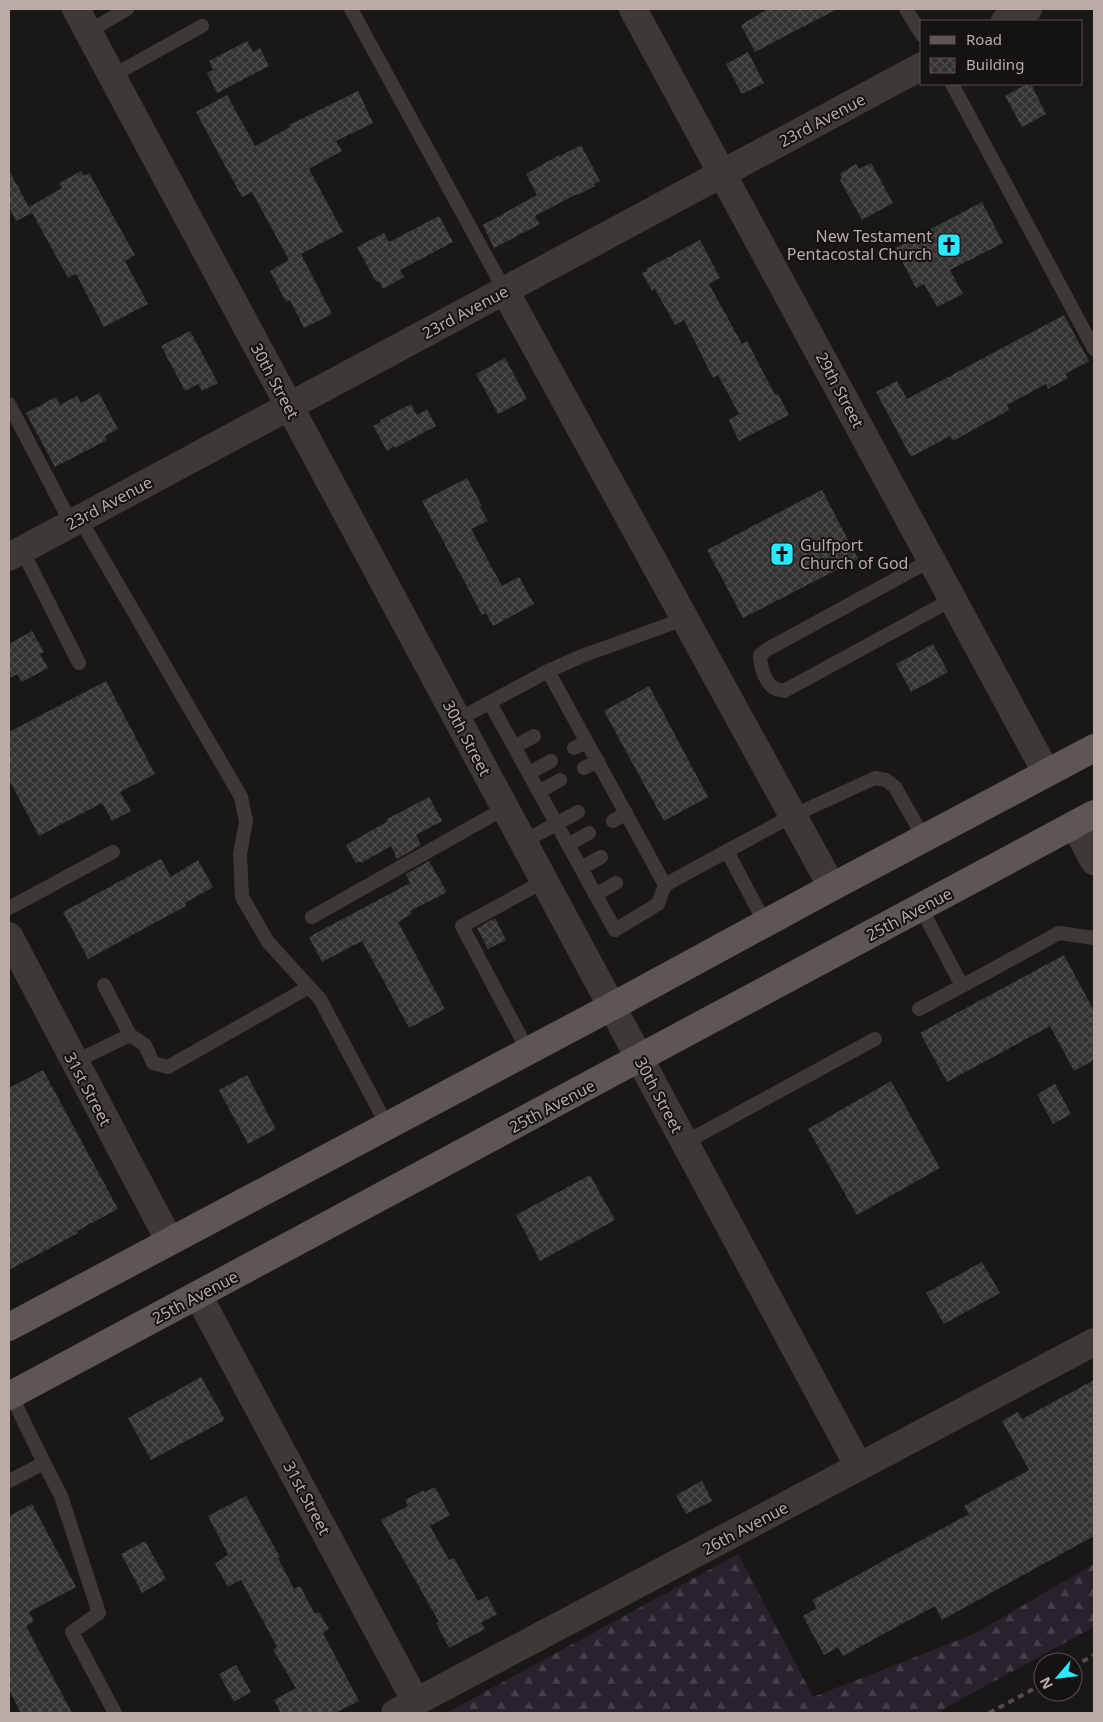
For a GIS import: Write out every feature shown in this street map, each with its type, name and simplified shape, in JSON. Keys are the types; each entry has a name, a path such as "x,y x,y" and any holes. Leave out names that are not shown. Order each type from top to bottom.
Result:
{"main road":[{"path":"9,1327 1094,748"},
{"name":"25th Avenue","path":"10,1396 1085,819"}],"street":[{"name":"29th Street","path":"633,9 1046,772"},
{"path":"1007,20 1028,9"},
{"name":"30th Street","path":"82,20 859,1467"},
{"name":"23rd Avenue","path":"15,554 920,67"},
{"path":"504,291 832,887"},
{"path":"1085,819 1094,860"},
{"name":"31st Street","path":"9,936 169,1240"},
{"name":"31st Street","path":"198,1295 405,1708"},
{"name":"26th Avenue","path":"405,1708 1094,1342"}],"lane":[{"path":"82,20 128,9"},
{"path":"351,9 504,291"},
{"path":"906,9 920,32"},
{"path":"112,76 202,26"},
{"path":"953,85 1094,349"},
{"path":"9,404 75,521 241,797 246,821 240,854 242,897 268,942 320,999 387,1125"},
{"path":"15,554 79,663"},
{"path":"931,560 760,655 760,664 769,683 776,689 784,691 953,599"},
{"path":"457,720 548,671 582,656 684,619"},
{"path":"548,671 567,718 587,742 626,813 634,839 650,866 665,885"},
{"path":"490,703 615,930 658,904 665,885 792,816 875,778 886,780 895,787 924,838"},
{"path":"514,747 534,736"},
{"path":"574,748 587,742"},
{"path":"529,773 551,761"},
{"path":"584,768 598,761"},
{"path":"539,792 560,780"},
{"path":"602,799 614,792"},
{"path":"312,917 504,808"},
{"path":"523,842 578,812"},
{"path":"613,821 626,813"},
{"path":"568,845 589,833"},
{"path":"726,851 765,923"},
{"path":"9,908 113,852"},
{"path":"581,868 601,857"},
{"path":"528,1051 462,926 544,881"},
{"path":"595,895 616,883"},
{"path":"921,908 962,986"},
{"path":"919,1009 1059,933 1094,938"},
{"path":"104,985 130,1034 145,1045 153,1063 168,1067 309,987"},
{"path":"74,1062 130,1034"},
{"path":"684,1142 876,1039"},
{"path":"10,1396 62,1496 99,1614 72,1632 115,1713"},
{"path":"9,1481 44,1463"}],"green space":[{"path":"738,1554 813,1697 974,1634 1094,1564 1094,1627 1048,1652 1033,1652 1033,1660 936,1713 446,1713"}],"building":[{"path":"768,9 837,9 755,52 741,25"},
{"path":"247,41 253,52 260,48 269,66 217,93 207,73 213,70 209,61"},
{"path":"748,52 764,83 742,94 726,64"},
{"path":"1025,85 1032,85 1046,114 1022,127 1005,96"},
{"path":"358,91 373,123 336,141 342,151 309,169 343,232 299,255 301,254 332,314 304,328 290,300 286,302 270,271 289,260 252,192 242,197 196,112 227,95 255,146 290,127 289,125"},
{"path":"581,145 600,181 594,184 595,186 535,216 540,224 494,248 483,225 537,195 526,174"},
{"path":"871,163 893,203 862,220 840,180 842,178 840,174 856,164 859,169"},
{"path":"9,170 32,213 16,221 9,207"},
{"path":"81,171 84,176 89,173 135,255 125,261 148,304 104,327 76,274 68,278 29,207 62,188 59,183"},
{"name":"New Testament Pentacostal Church","path":"982,202 1003,243 950,270 963,294 937,307 924,284 916,288 895,248"},
{"path":"439,216 453,242 400,270 404,277 383,289 379,281 376,282 357,247 384,233 389,242"},
{"path":"700,240 720,278 709,284 742,344 747,341 775,395 778,394 789,415 739,441 729,420 739,414 718,375 713,378 684,320 675,325 655,289 652,291 642,273"},
{"path":"1064,315 1089,361 1065,374 1068,378 1048,389 1046,384 1007,405 1009,410 953,441 950,436 911,457 876,392 897,381 907,399"},
{"path":"190,331 218,383 202,391 198,384 185,391 161,346"},
{"path":"505,358 527,399 498,414 476,374"},
{"path":"99,393 118,429 105,436 107,440 55,467 26,413 56,397 60,405 77,396 81,403"},
{"path":"411,404 417,415 427,409 436,426 387,451 373,426 381,422 380,420"},
{"path":"467,478 488,521 471,529 502,586 519,577 534,604 493,626 486,613 482,615 422,501"},
{"name":"Gulfport Church of God","path":"822,490 858,559 743,618 707,550"},
{"path":"32,631 44,652 40,654 48,668 22,682 17,674 9,679 9,644"},
{"path":"933,644 948,672 911,692 896,664"},
{"path":"106,681 155,774 120,792 131,811 112,821 102,803 39,836 9,780 9,732"},
{"path":"649,686 708,797 664,821 604,711"},
{"path":"429,797 442,821 416,835 421,845 397,859 391,846 361,863 360,861 356,863 346,845 388,821 387,819"},
{"path":"161,859 171,877 198,860 213,887 185,903 186,906 88,959 63,912"},
{"path":"429,861 447,892 410,911 412,914 398,922 445,1009 409,1028 362,941 322,962 309,937 410,883 406,874"},
{"path":"495,918 506,940 488,949 477,928"},
{"path":"1064,955 1094,1011 1094,1060 1074,1071 1050,1026 947,1082 920,1033"},
{"path":"43,1070 118,1209 9,1270 9,1088"},
{"path":"247,1075 276,1129 248,1144 219,1090"},
{"path":"891,1081 940,1168 857,1215 808,1129"},
{"path":"1055,1084 1071,1114 1053,1124 1037,1094"},
{"path":"590,1175 615,1220 540,1261 516,1215"},
{"path":"982,1262 1000,1293 944,1324 926,1293"},
{"path":"201,1377 225,1420 151,1460 128,1418"},
{"path":"1094,1380 1094,1536 942,1620 935,1606 843,1656 838,1647 824,1655 803,1616 817,1608 812,1600 969,1514 964,1506 1029,1470 1002,1421 1018,1412 1022,1419"},
{"path":"702,1481 712,1501 686,1514 676,1495"},
{"path":"435,1487 450,1515 430,1526 449,1560 454,1558 478,1601 487,1596 497,1614 481,1623 485,1629 449,1648 436,1623 439,1622 381,1520 408,1506 405,1500 424,1490 425,1492"},
{"path":"246,1496 280,1557 278,1558 294,1589 300,1586 315,1614 319,1612 329,1629 323,1633 359,1701 335,1713 281,1713 274,1700 296,1688 273,1650 277,1647 241,1580 228,1587 215,1564 228,1554 208,1516"},
{"path":"32,1504 76,1587 29,1612 34,1621 26,1626 72,1713 21,1713 9,1690 9,1516"},
{"path":"145,1541 166,1579 142,1593 121,1554"},
{"path":"236,1665 251,1692 234,1702 219,1674"}],"railway":[{"path":"1083,1661 1094,1655"},
{"path":"989,1713 1033,1689"}],"place":[{"name":"New Testament Pentacostal Church","path":"949,245"},
{"name":"Gulfport Church of God","path":"782,554"}]}
